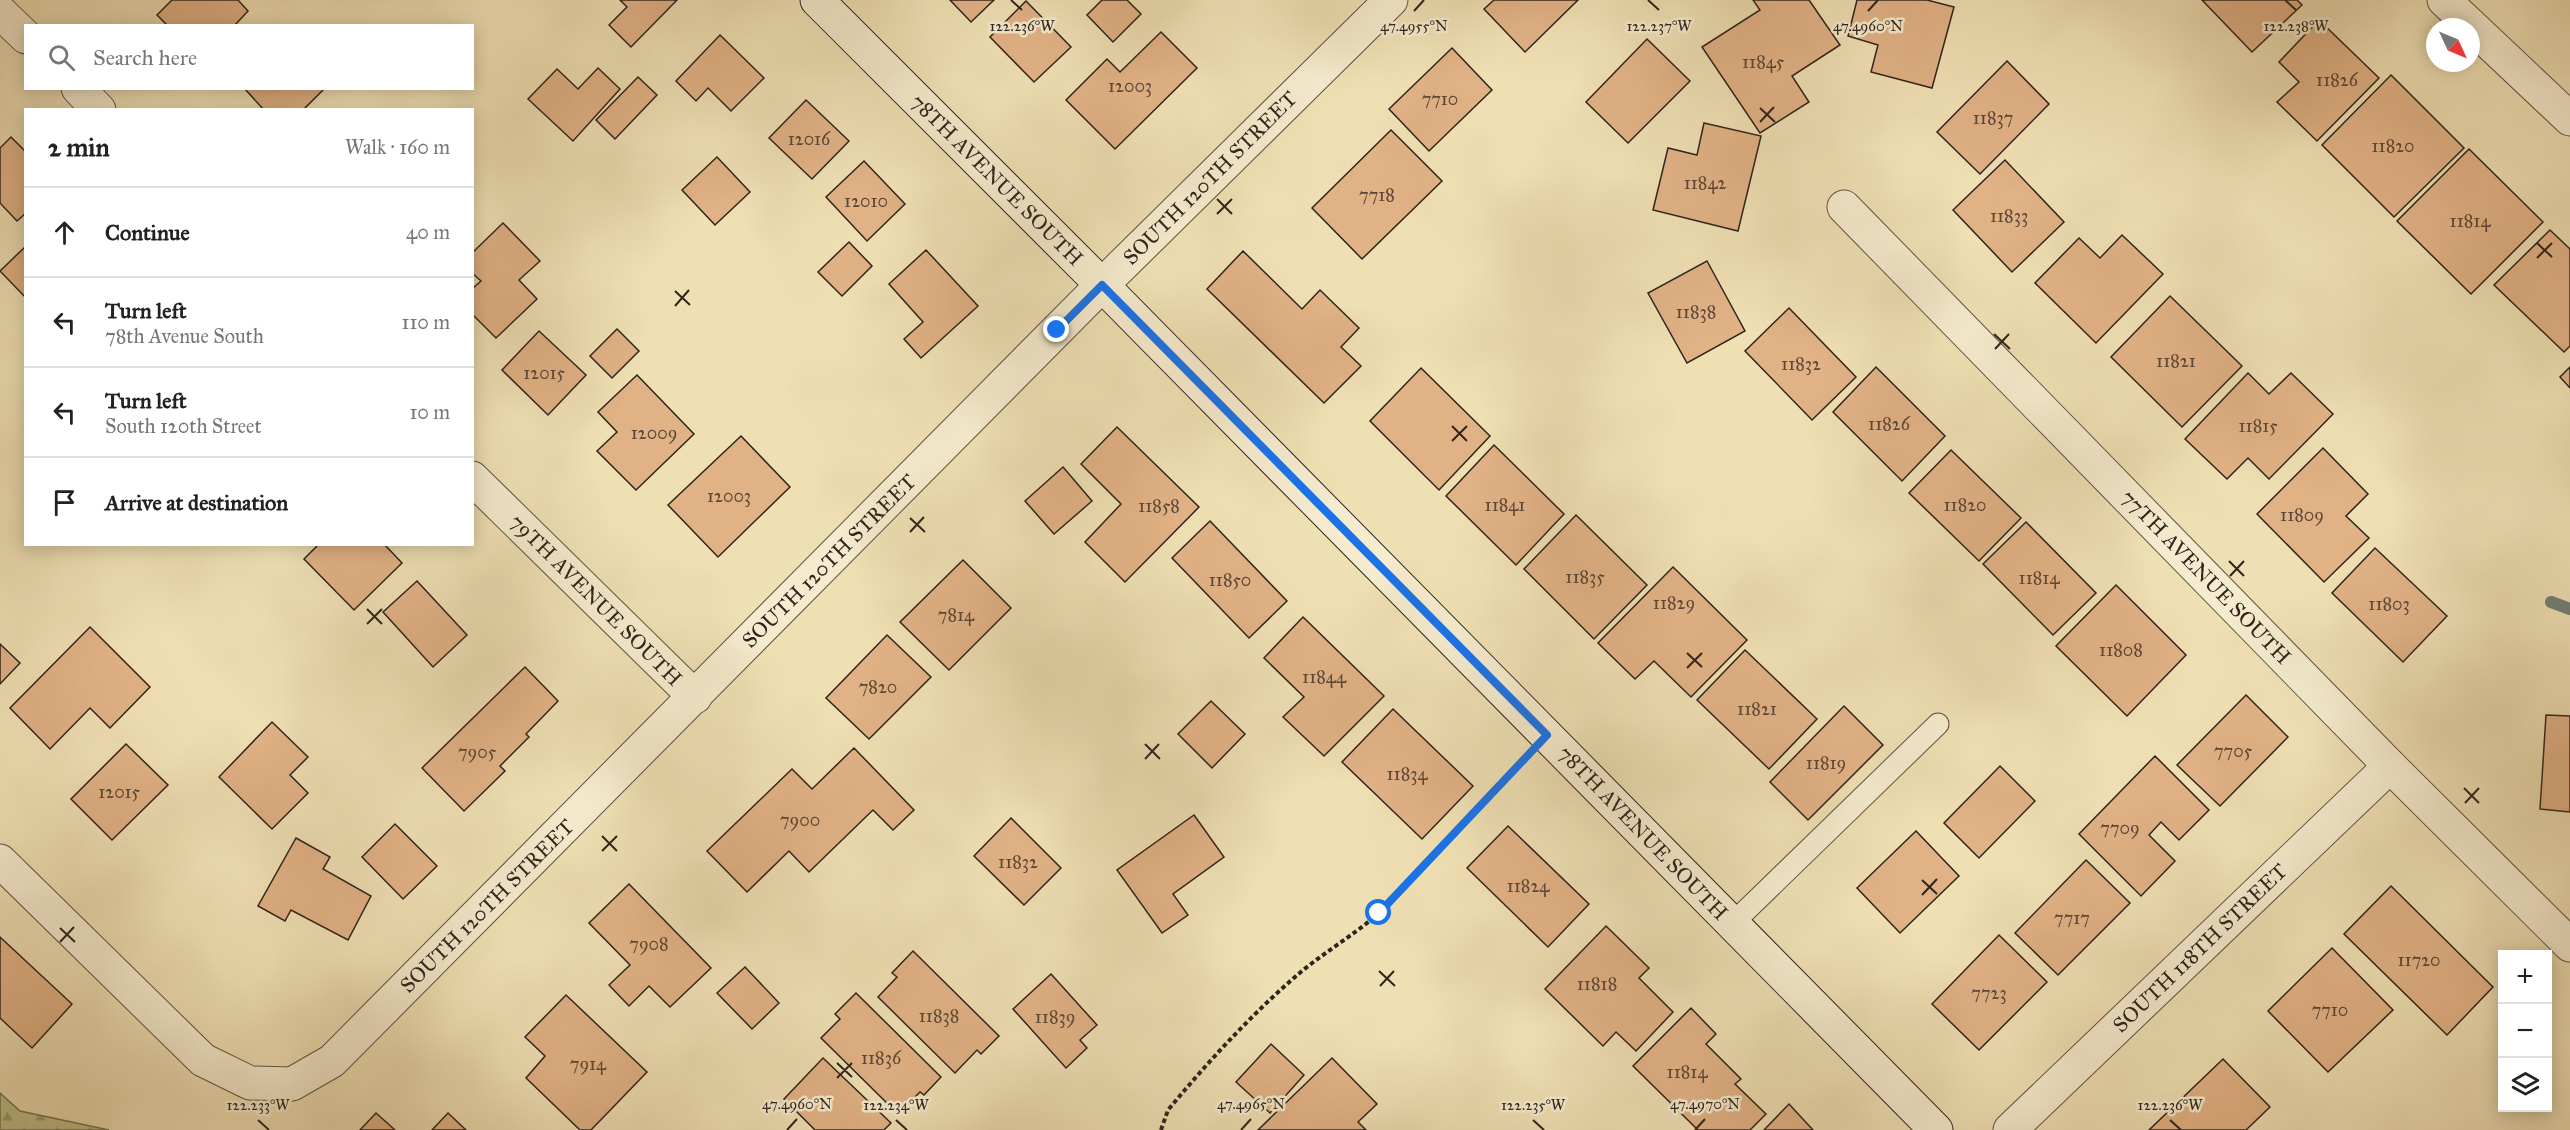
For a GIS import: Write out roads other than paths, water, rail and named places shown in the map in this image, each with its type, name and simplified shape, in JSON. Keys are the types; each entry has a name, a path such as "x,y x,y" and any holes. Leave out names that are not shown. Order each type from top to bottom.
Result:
{"street":[{"name":"78TH AVENUE SOUTH","path":"817,0 1102,285 1936,1130"},
{"name":"SOUTH 120TH STREET","path":"0,861 203,1060 250,1083 292,1084 332,1061 1102,285 1391,0"},
{"path":"2444,0 2570,119"},
{"path":"0,12 24,35"},
{"path":"80,90 97,108"},
{"name":"77TH AVENUE SOUTH","path":"1844,207 2390,766 2570,945"},
{"name":"79TH AVENUE SOUTH","path":"474,480 694,697"},
{"name":"SOUTH 118TH STREET","path":"2010,1130 2390,766"}],"lane":[{"path":"1732,924 1938,724"}],"waterway":[{"path":"2551,602 2570,609"}]}
